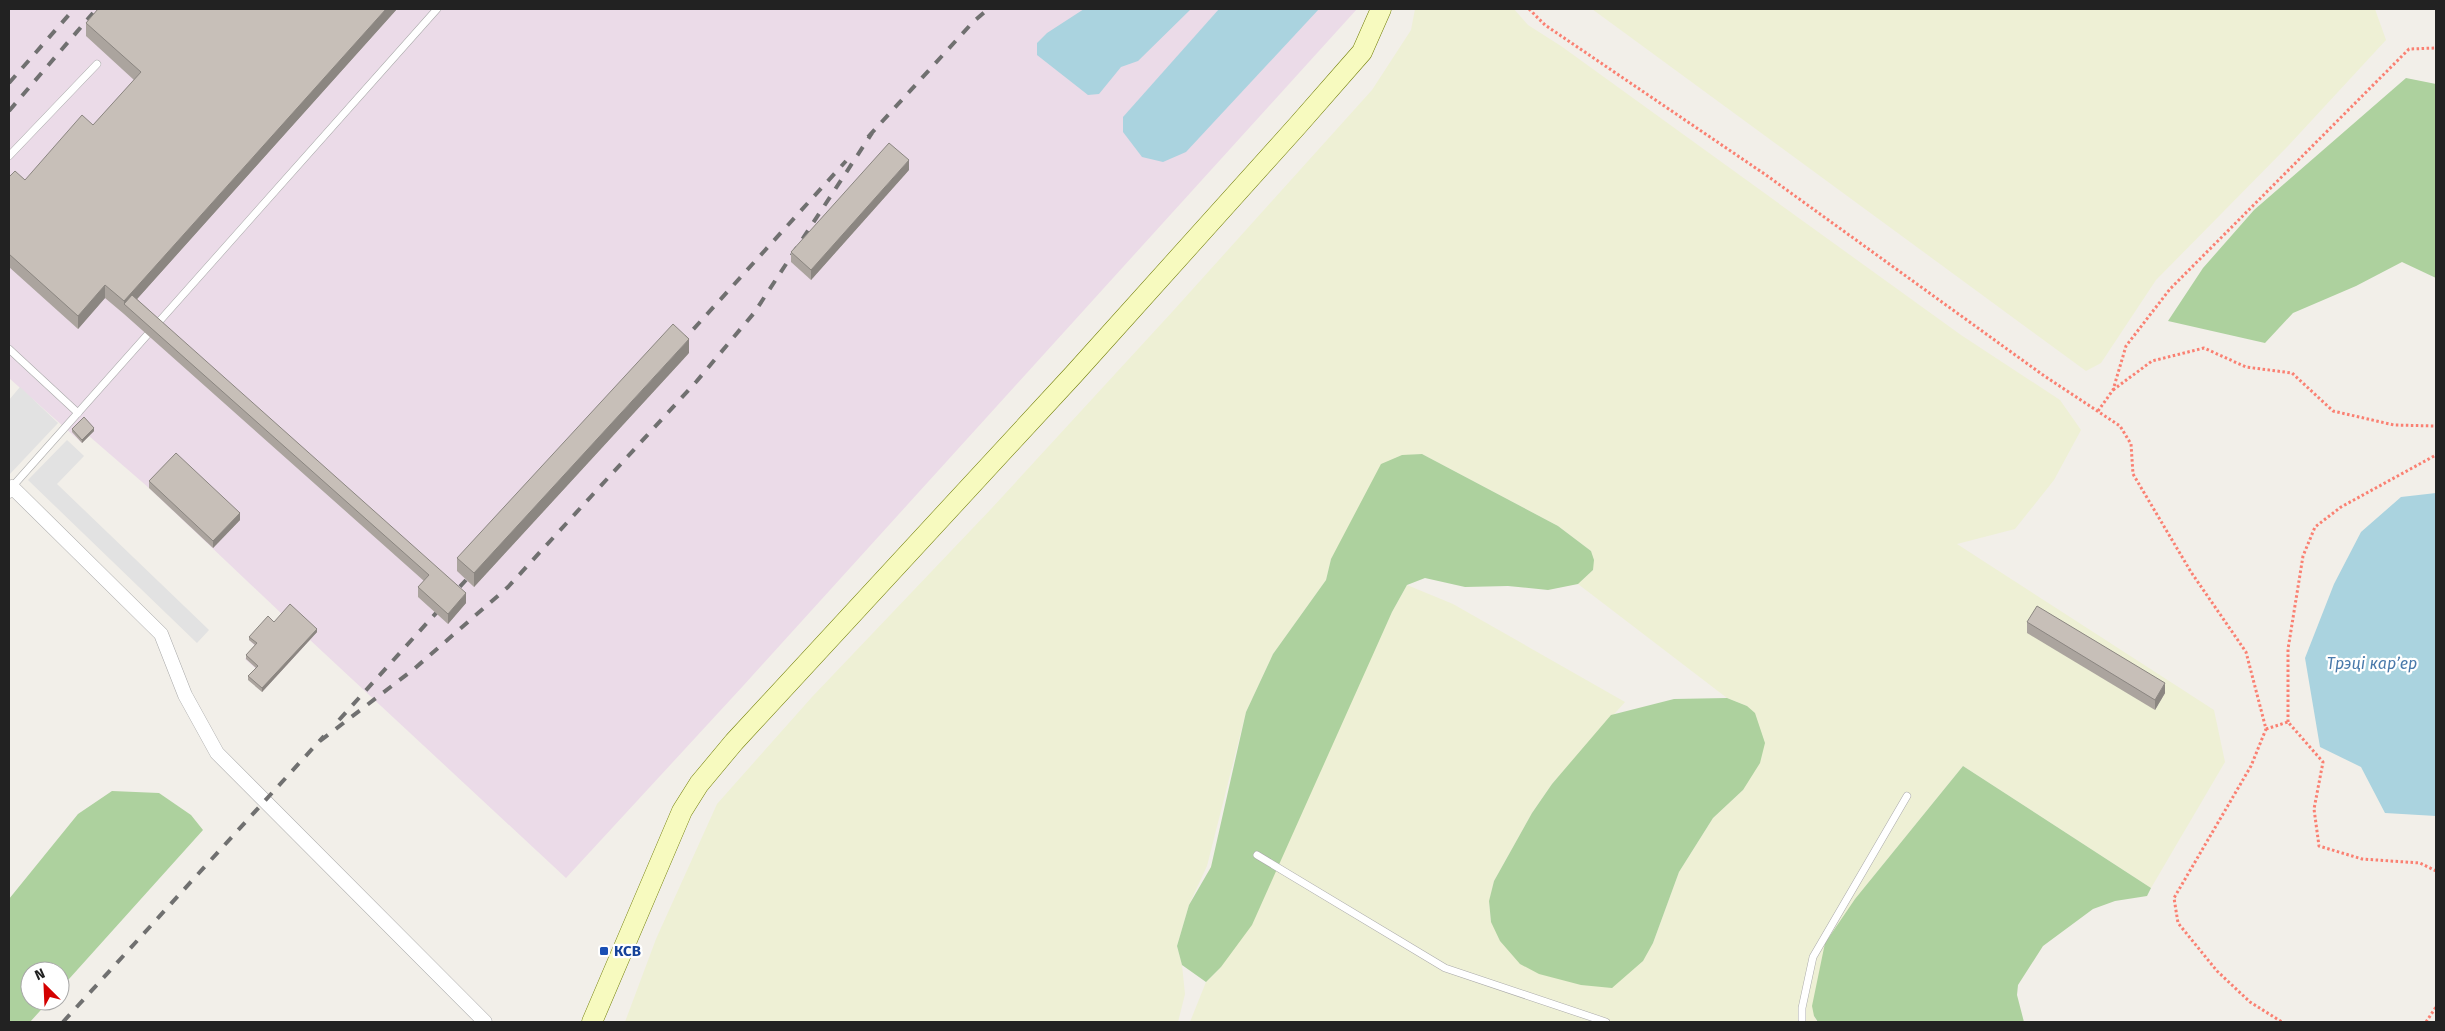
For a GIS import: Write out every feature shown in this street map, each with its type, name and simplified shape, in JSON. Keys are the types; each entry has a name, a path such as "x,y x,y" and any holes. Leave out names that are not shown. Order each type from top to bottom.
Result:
{"street":[{"path":"592,1022 618,966 668,841 682,811 699,784 734,742 1068,381 1298,125 1362,52 1381,9"},
{"path":"10,489 161,634 185,695 217,754 485,1022"}],"lane":[{"path":"10,489 437,9"},
{"path":"9,156 97,64"},
{"path":"9,349 78,413"},
{"path":"1802,1022 1802,1008 1813,957 1907,796"},
{"path":"1256,855 1445,968 1606,1022"}],"path":[{"path":"1530,9 1545,25 1766,175 2043,375 2120,426 2131,444 2133,474 2191,572 2246,652 2266,729 2251,766 2174,898 2178,923 2218,971 2250,1002 2282,1022"},
{"path":"2113,390 2126,346 2170,289 2409,49 2436,48"},
{"path":"2098,411 2113,390 2152,361 2204,348 2246,367 2292,373 2333,411 2394,425 2436,426"},
{"path":"2436,455 2341,507 2316,527 2303,556 2288,649 2288,722 2323,762 2314,809 2319,846 2362,859 2420,864 2436,871"},
{"path":"2266,729 2288,722"},
{"path":"2426,1022 2436,1007"}],"shaded area":[{"path":"9,9 1357,9 743,686 566,878 310,640 262,692 257,670 245,659 256,647 249,640 268,620 274,625 283,615 149,488 89,436 82,443 9,378"},
{"path":"20,387 58,423 9,475 9,400"},
{"path":"67,440 84,456 57,484 209,630 197,643 28,480"}],"green space":[{"path":"1415,9 1514,9 1528,25 1561,46 1961,335 2060,400 2081,430 2054,480 2015,529 1957,544 2214,710 2225,762 2151,888 1963,766 1855,899 1825,943 1814,1016 1817,1022 1190,1022 1206,982 1221,967 1392,612 1407,585 1453,604 1625,702 1552,784 1532,813 1494,881 1489,902 1491,922 1653,943 1679,872 1713,818 1743,790 1747,706 1727,698 1578,584 1593,570 1591,551 1558,526 1422,454 1399,456 1331,559 1326,580 1273,654 1246,712 1207,866 1189,905 1177,946 1182,965 1185,994 1178,1022 625,1022 656,939 717,804 812,697 991,509 1173,311 1372,90 1411,30"},
{"path":"1592,9 2375,9 2386,40 2288,146 2156,280 2101,363 2086,371"},
{"path":"2406,78 2436,84 2436,278 2402,262 2356,286 2293,313 2265,343 2168,321 2203,268 2254,210"},
{"path":"1422,454 1558,526 1591,551 1594,560 1593,570 1578,584 1548,590 1508,586 1465,587 1425,578 1407,585 1392,612 1252,925 1221,967 1206,982 1182,965 1177,946 1189,905 1211,867 1246,712 1273,654 1326,580 1331,559 1381,464 1402,455"},
{"path":"1727,698 1747,706 1755,713 1765,743 1760,763 1743,790 1713,818 1679,872 1653,943 1643,961 1612,988 1581,985 1539,974 1520,964 1500,941 1491,922 1489,901 1494,881 1532,813 1552,784 1611,715 1674,699"},
{"path":"1963,766 2151,888 2147,896 2115,901 2093,909 2043,946 2018,985 2017,995 2024,1022 1818,1022 1814,1016 1812,1006 1825,943 1855,899"},
{"path":"112,791 159,793 191,815 203,830 70,978 70,961 20,961 20,1011 40,1011 30,1022 9,1022 9,899 78,814"}],"water":[{"path":"1084,9 1191,9 1138,61 1121,67 1099,94 1088,95 1037,55 1037,43 1047,33"},
{"path":"1219,9 1319,9 1186,152 1163,162 1142,157 1123,132 1123,117"},
{"name":"Трэці карʼер","path":"2436,493 2436,816 2385,813 2361,767 2320,747 2305,658 2334,584 2361,532 2401,497"}],"building":[{"path":"98,9 386,9 124,301 105,285 78,316 9,254 9,177 15,171 25,180 82,115 93,125 141,72 86,23"},
{"path":"889,143 909,160 811,270 791,252"},
{"path":"132,295 466,593 448,614 418,587 429,575 124,304"},
{"path":"673,324 689,339 474,573 457,558"},
{"path":"84,417 94,428 82,440 72,429"},
{"path":"176,453 240,513 213,541 149,481"},
{"path":"290,604 317,629 262,688 248,676 258,666 246,655 257,643 249,637 268,616 274,622"},
{"path":"2037,606 2165,683 2155,700 2027,622"}],"railway":[{"path":"9,83 74,9"},
{"path":"868,137 973,22 988,9"},
{"path":"9,111 93,13"},
{"path":"320,741 414,669 508,587 696,382 754,313 872,133"},
{"path":"680,344 846,161"},
{"path":"339,720 466,580"},
{"path":"63,1022 324,736"}],"place":[{"name":"КСВ","path":"604,951"}]}
